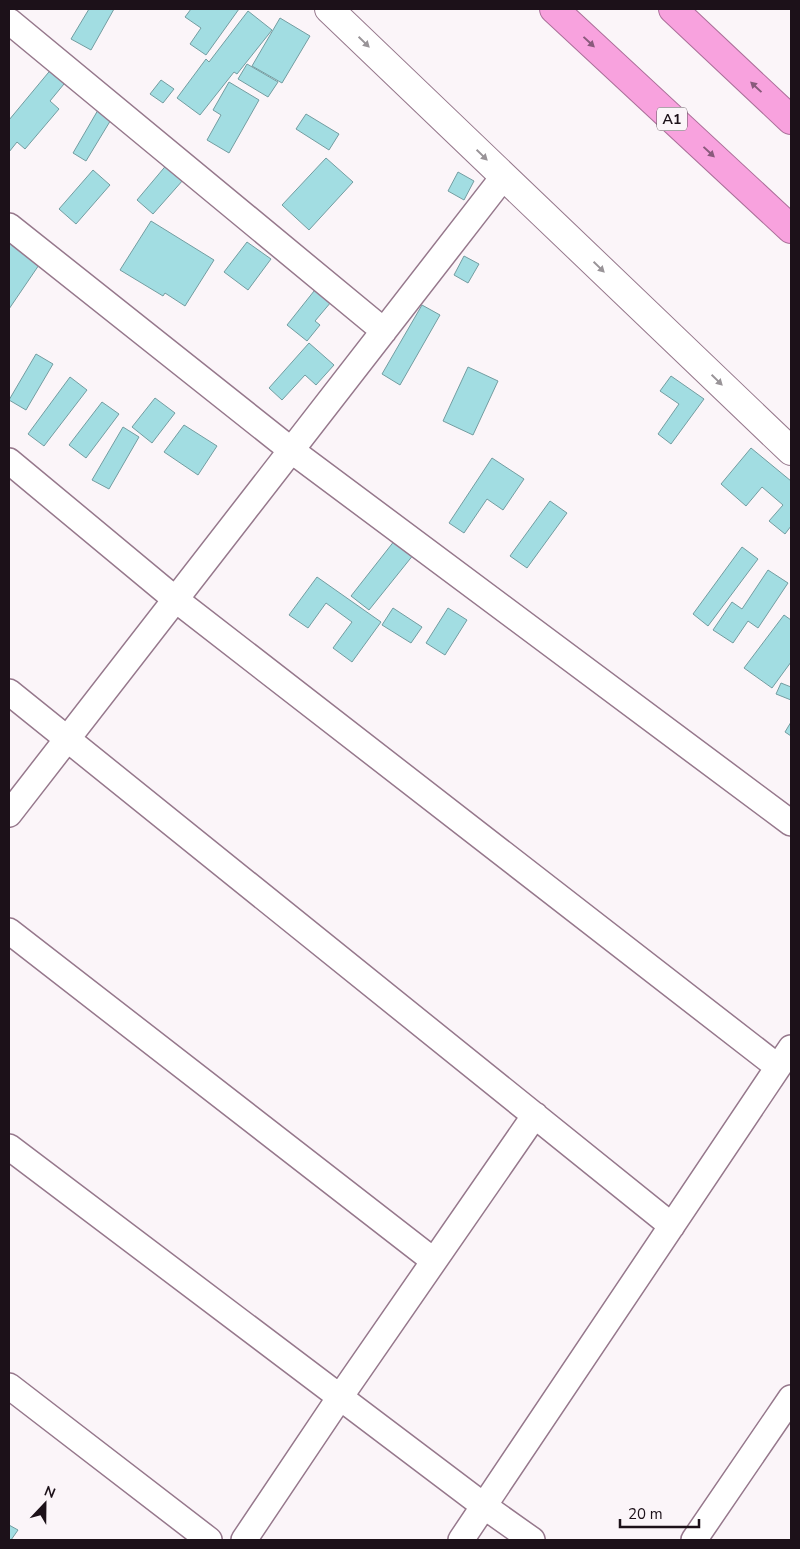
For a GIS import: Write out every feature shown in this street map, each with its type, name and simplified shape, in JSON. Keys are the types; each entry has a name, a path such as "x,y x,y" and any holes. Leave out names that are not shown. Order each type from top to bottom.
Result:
{"highway":[{"name":"A1","path":"554,9 791,229"},
{"path":"673,9 791,120"}],"street":[{"path":"329,9 791,451"},
{"path":"9,20 384,331"},
{"path":"9,814 504,176"},
{"path":"9,226 291,450 791,823"},
{"path":"9,461 175,600 785,1057 461,1540"},
{"path":"9,692 672,1226"},
{"path":"9,931 434,1261"},
{"path":"244,1540 340,1397 535,1115"},
{"path":"9,1147 484,1506 532,1540"},
{"path":"9,1386 209,1540"},
{"path":"694,1540 791,1398"}],"building":[{"path":"89,9 114,9 91,50 71,39"},
{"path":"191,9 239,9 206,55 190,44 201,28 185,17"},
{"path":"248,11 272,30 237,74 234,72 200,115 177,98 206,59 209,62"},
{"path":"280,18 310,36 282,83 252,66"},
{"path":"58,61 73,73 50,101 59,109 25,149 17,142 9,152 9,120"},
{"path":"247,64 278,82 268,97 238,79"},
{"path":"161,80 174,89 163,103 150,94"},
{"path":"229,82 259,100 229,153 207,140 221,115 213,110"},
{"path":"98,110 112,118 86,161 73,153"},
{"path":"306,114 339,134 329,150 296,129"},
{"path":"174,156 191,171 153,214 137,200"},
{"path":"326,158 353,182 309,230 282,205"},
{"path":"93,170 110,185 76,224 59,209"},
{"path":"458,172 474,181 464,200 448,191"},
{"path":"151,221 214,260 185,306 165,293 163,296 120,270"},
{"path":"9,236 41,262 9,309"},
{"path":"247,242 271,259 248,290 224,272"},
{"path":"464,256 479,264 468,283 454,275"},
{"path":"326,276 342,289 315,321 320,325 307,341 287,325"},
{"path":"422,305 440,315 400,385 382,374"},
{"path":"309,343 334,365 316,385 305,375 282,400 269,388"},
{"path":"36,354 53,364 26,410 9,400"},
{"path":"468,367 498,381 473,435 443,421"},
{"path":"671,376 704,399 671,444 658,434 679,404 660,391"},
{"path":"70,377 87,390 44,446 28,434"},
{"path":"155,398 175,413 152,443 132,427"},
{"path":"102,402 119,414 86,458 69,445"},
{"path":"184,425 217,446 198,475 164,452"},
{"path":"123,427 139,437 109,489 92,480"},
{"path":"751,448 791,481 791,526 785,534 769,521 783,505 762,487 746,506 721,484"},
{"path":"492,458 524,479 503,510 487,499 464,533 449,523"},
{"path":"550,501 567,513 527,568 510,556"},
{"path":"395,540 414,554 369,610 351,596"},
{"path":"742,547 758,559 708,626 693,614"},
{"path":"768,570 788,583 758,628 748,621 733,643 713,630 732,602 742,609"},
{"path":"317,577 381,622 352,662 333,648 352,622 326,603 308,628 289,615"},
{"path":"393,608 422,627 411,643 382,625"},
{"path":"448,608 467,620 445,655 426,643"},
{"path":"784,615 791,620 791,662 772,688 744,668"},
{"path":"781,683 791,687 791,700 776,694"},
{"path":"791,722 791,736 785,732"},
{"path":"9,1525 18,1530 11,1540 9,1540"}]}
